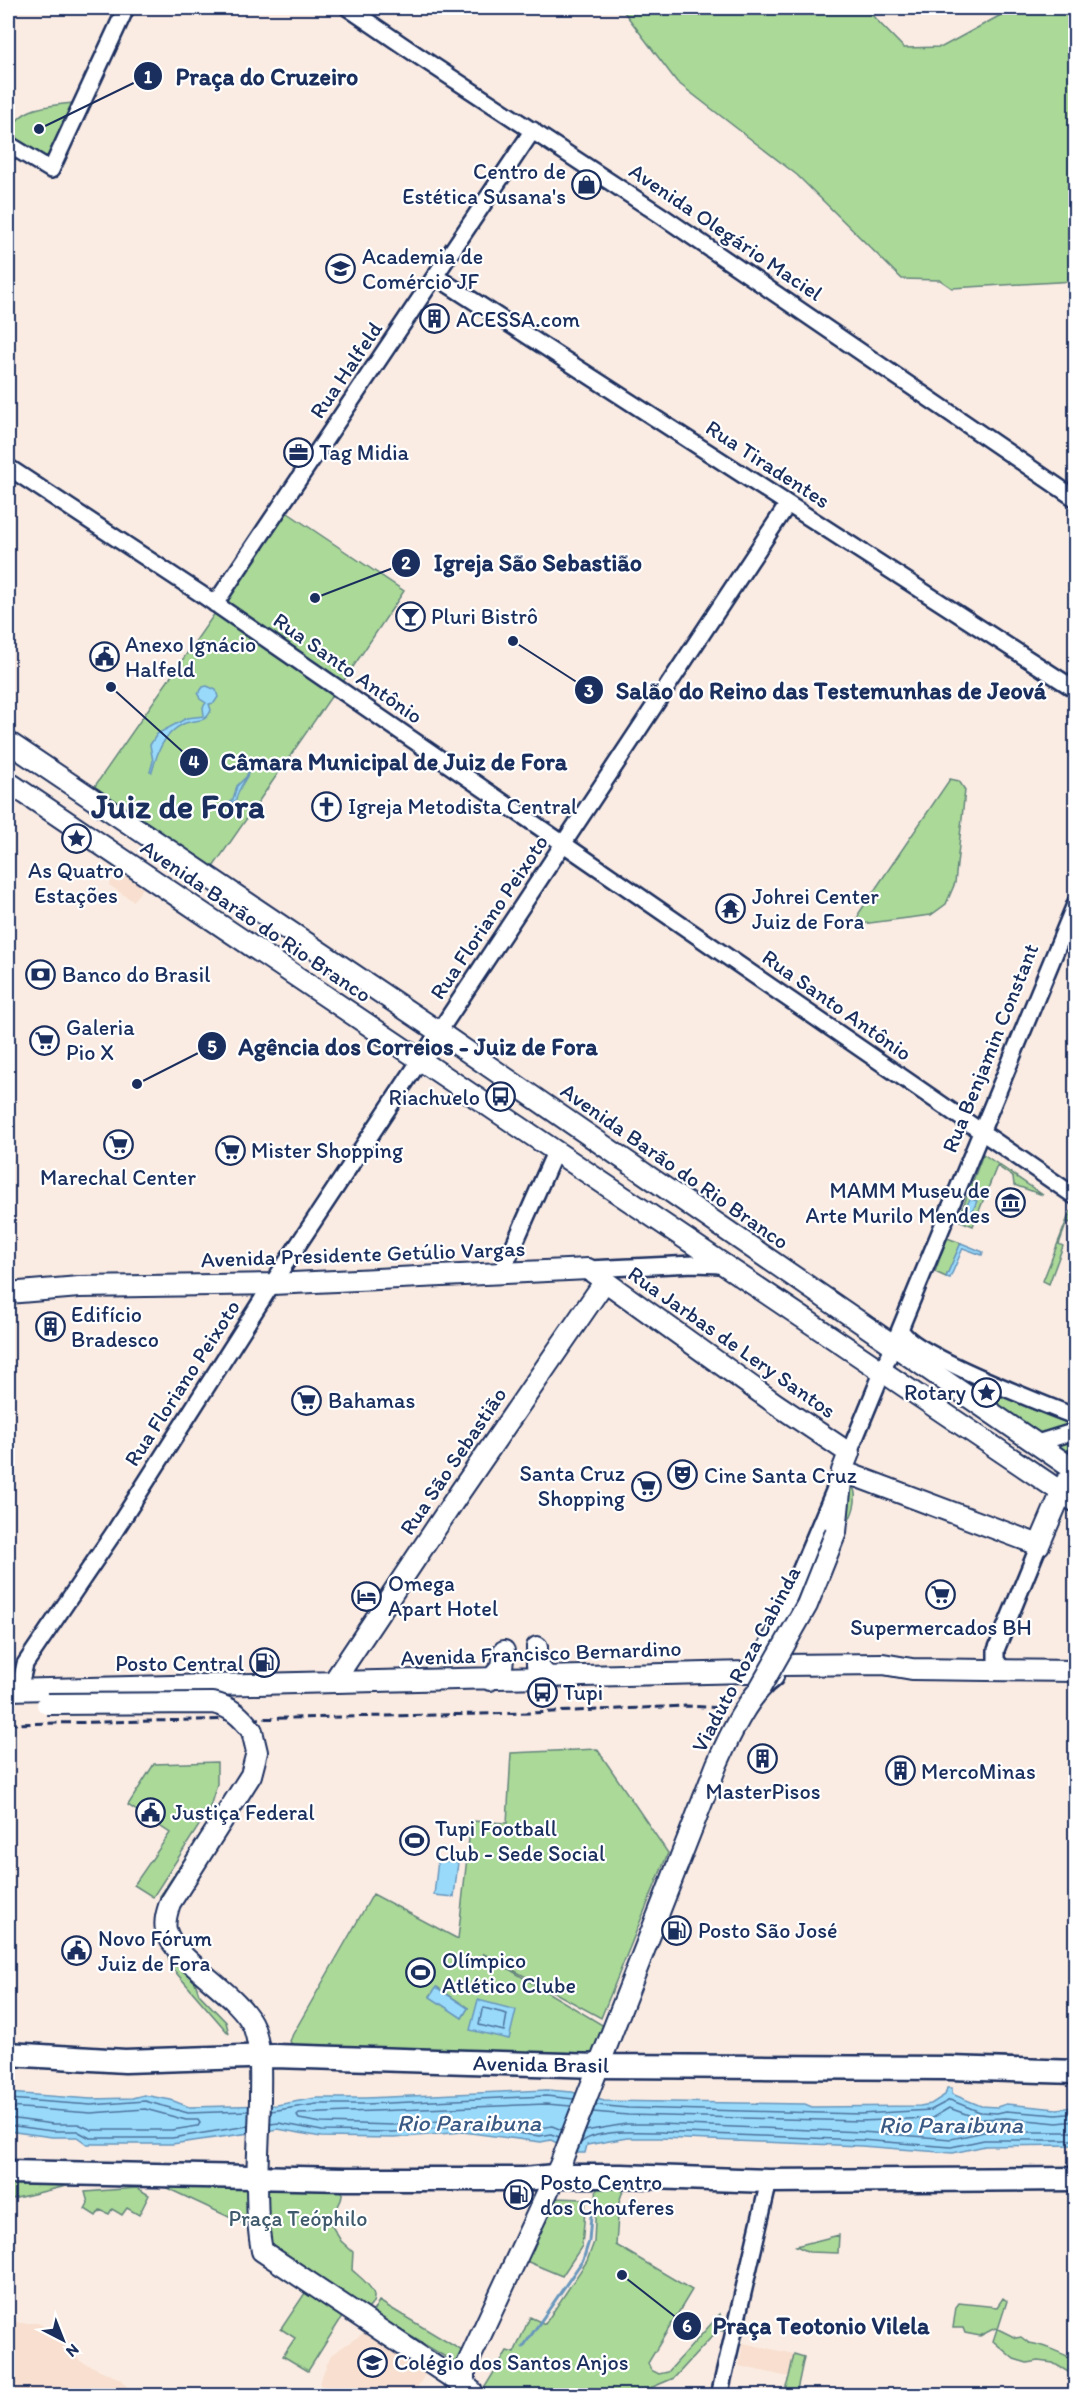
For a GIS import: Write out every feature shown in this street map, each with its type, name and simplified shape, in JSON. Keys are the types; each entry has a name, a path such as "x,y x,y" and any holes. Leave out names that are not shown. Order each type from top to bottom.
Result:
{"highway":[{"name":"Avenida Brasil","path":"8,2054 260,2066 595,2075 938,2068 1076,2072"},
{"path":"10,2174 258,2173 524,2179 557,2170 769,2181 1076,2179"}],"main road":[{"name":"Avenida Barão do Rio Branco","path":"8,742 897,1338 1034,1444 1075,1469"},
{"name":"Avenida Barão do Rio Branco","path":"8,782 1068,1497"},
{"name":"Avenida Presidente Getúlio Vargas","path":"8,1293 79,1287 272,1284 588,1269"},
{"name":"Rua Jarbas de Lery Santos","path":"588,1269 609,1275 776,1404 846,1462 1038,1545"},
{"name":"Rua São Sebastião","path":"334,1682 466,1482 609,1275"},
{"name":"Viaduto Roza Cabinda","path":"595,2075 689,1832 729,1737 807,1605 836,1532 846,1462"},
{"path":"1038,1545 1068,1497 1075,1469"},
{"path":"537,1647 537,1665 548,1678"},
{"path":"490,1680 502,1667 504,1651"},
{"name":"Avenida Francisco Bernardino","path":"13,1690 747,1672 782,1665 883,1664 912,1669 1076,1671"},
{"path":"760,1688 771,1678 781,1675 893,1674 912,1669"},
{"path":"13,1690 35,1702 47,1704 213,1703 237,1713 252,1731 256,1752 250,1775 170,1903 165,1919 166,1930 173,1942 195,1967 214,1981 250,2021 260,2066 258,2173 259,2237 262,2251 474,2392"},
{"path":"474,2392 465,2381 464,2373 557,2170 595,2075"},
{"path":"446,2373 460,2370 470,2358"}],"street":[{"path":"8,144 51,170 126,8"},
{"name":"Avenida Olegário Maciel","path":"348,8 941,404 1076,499"},
{"name":"Rua Halfeld","path":"215,604 533,130"},
{"name":"Rua Tiradentes","path":"435,276 1076,690"},
{"name":"Rua Santo Antônio","path":"8,467 215,604 1076,1197"},
{"name":"Rua Floriano Peixoto","path":"13,1690 25,1664 113,1534 272,1284 788,504"},
{"name":"Rua Benjamin Constant","path":"747,1672 761,1657 776,1628 1076,902"},
{"path":"502,1272 555,1152"},
{"path":"609,1275 693,1264 721,1264"},
{"path":"897,1338 904,1337 929,1354 1076,1417"},
{"path":"1034,1444 1076,1431"},
{"path":"1004,1671 996,1659 996,1650 1038,1545"},
{"path":"719,2396 769,2181"}],"shaded area":[{"path":"119,871 143,888 133,901 109,885"},
{"path":"8,2317 19,2323 38,2323 65,2338 80,2361 120,2379 132,2393 91,2396 8,2395"},
{"name":"Colégio dos Santos Anjos","path":"368,2330 428,2369 413,2395 329,2395 319,2383 331,2355"},
{"path":"743,2343 794,2354 789,2377 739,2366"}],"green space":[{"path":"621,8 865,8 904,48 942,47 999,16 1009,8 1075,8 1075,281 952,288 940,280 902,279 797,175 677,82"},
{"path":"80,102 55,153 49,156 37,155 8,138 19,118 27,113 46,106"},
{"path":"282,509 404,591 343,682 221,600"},
{"path":"215,613 333,694 209,873 90,793"},
{"path":"950,779 959,781 965,790 955,883 946,904 931,915 862,924 858,918 859,913"},
{"path":"983,1154 1043,1195 1014,1185 1013,1177 997,1166 973,1226 958,1220"},
{"path":"1075,1210 1075,1219 1072,1218 1071,1223 1067,1222 1059,1244 1063,1246 1049,1284 1043,1281 1070,1212"},
{"path":"947,1238 961,1243 946,1277 935,1272"},
{"path":"906,1341 1075,1425 1038,1437"},
{"path":"1075,1435 1075,1449 1064,1451 1046,1443"},
{"path":"846,1486 854,1489 855,1500 853,1512 843,1533"},
{"path":"597,1749 668,1853 601,2018 482,1953 604,2026 592,2053 295,2050 290,2041 293,2034 373,1894 458,1939 471,1821 507,1823 511,1753","holes":["437,1987 468,2008 462,2018 430,1996"]},
{"path":"217,1762 217,1784 209,1810 153,1897 134,1885 170,1833 128,1805 154,1764"},
{"path":"219,1807 163,1898 158,1913 160,1896"},
{"path":"165,1947 195,1982 199,1994 226,2022 229,2034 172,1968"},
{"path":"18,2176 79,2183 8,2200 8,2184"},
{"path":"597,2180 626,2182 619,2202 616,2245 692,2290 648,2363 651,2370 659,2374 668,2372 720,2314 724,2331 718,2330 674,2378 634,2395 491,2396 483,2390 507,2351 514,2353 530,2317 545,2324 587,2261 594,2242"},
{"path":"154,2182 251,2186 251,2221 246,2224 242,2223"},
{"name":"Praça Teóphilo","path":"269,2182 344,2183 341,2200 330,2223 341,2241 353,2252 352,2270 364,2280 374,2296 369,2308 362,2314 311,2278 283,2255 268,2238 265,2210"},
{"path":"137,2188 149,2195 139,2215 127,2208 122,2215 112,2209 109,2214 100,2210 96,2216 85,2209 88,2203 85,2192"},
{"path":"552,2198 586,2199 582,2246 562,2276 526,2261"},
{"path":"839,2235 838,2253 809,2252 796,2246"},
{"path":"307,2290 344,2314 308,2371 283,2356 295,2338 281,2329"},
{"path":"1003,2298 1007,2301 998,2329 1075,2360 1075,2376 1053,2363 1038,2361 1027,2363 1014,2359 993,2341 997,2329 995,2328 980,2336 965,2333 963,2328 953,2328 956,2307 959,2303 997,2307"},
{"path":"379,2301 469,2355 462,2367 372,2313"},
{"path":"794,2354 804,2357 796,2395 783,2395 789,2377"}],"water":[{"path":"207,686 216,690 218,697 214,703 209,704 211,710 209,715 203,719 187,722 170,733 150,772 153,761 150,745 157,734 187,718 204,716 203,707 206,703 200,699 198,694 203,687"},
{"path":"252,763 249,772 239,790 236,800 221,814 219,813 233,799 237,786 246,777"},
{"path":"970,1199 977,1201 969,1219 962,1216"},
{"path":"961,1243 983,1252 982,1255 963,1248 950,1278 946,1277"},
{"path":"438,1860 458,1862 454,1897 434,1895"},
{"path":"436,1987 468,2008 462,2018 430,1997"},
{"path":"478,2000 516,2010 509,2039 470,2030"},
{"name":"Rio Paraibuna","path":"947,2088 952,2088 952,2094 981,2106 997,2107 1006,2104 1057,2109 1075,2107 1076,2145 985,2146 953,2153 861,2146 627,2138 587,2145 585,2153 577,2153 551,2140 541,2142 463,2132 394,2138 321,2137 278,2129 172,2144 87,2144 77,2137 52,2137 8,2131 8,2093 91,2099 132,2098 144,2095 171,2100 189,2107 277,2105 316,2098 547,2090 572,2092 604,2101 805,2104 812,2107 920,2106 931,2104 945,2095"}],"waterway":[{"path":"523,2347 583,2260 589,2241 591,2216"}],"railway":[{"path":"8,1724 530,1713 686,1706 723,1708"}],"place":[{"name":"Praça do Cruzeiro","path":"39,129"},
{"name":"Centro de Estética Susana's","path":"587,184"},
{"name":"Academia de Comércio JF","path":"341,269"},
{"name":"ACESSA.com","path":"435,319"},
{"name":"Tag Midia","path":"298,452"},
{"name":"Igreja São Sebastião","path":"315,598"},
{"name":"Pluri Bistrô","path":"410,616"},
{"name":"Salão do Reino das Testemunhas de Jeová","path":"513,641"},
{"name":"Anexo Ignácio Halfeld","path":"104,657"},
{"name":"Câmara Municipal de Juiz de Fora","path":"111,687"},
{"name":"Igreja Metodista Central","path":"327,806"},
{"name":"As Quatro Estações","path":"76,838"},
{"name":"Johrei Center Juiz de Fora","path":"731,909"},
{"name":"Banco do Brasil","path":"41,974"},
{"name":"Galeria Pio X","path":"45,1040"},
{"name":"Agência dos Correios - Juiz de Fora","path":"137,1084"},
{"name":"Riachuelo","path":"501,1097"},
{"name":"Marechal Center","path":"118,1145"},
{"name":"Mister Shopping","path":"230,1150"},
{"name":"MAMM Museu de Arte Murilo Mendes","path":"1011,1203"},
{"name":"Edifício Bradesco","path":"50,1327"},
{"name":"Rotary","path":"987,1392"},
{"name":"Bahamas","path":"307,1400"},
{"name":"Cine Santa Cruz","path":"683,1475"},
{"name":"Santa Cruz Shopping","path":"646,1486"},
{"name":"Supermercados BH","path":"941,1595"},
{"name":"Omega Apart Hotel","path":"367,1596"},
{"name":"Posto Central","path":"265,1663"},
{"name":"Tupi","path":"542,1692"},
{"name":"MasterPisos","path":"763,1759"},
{"name":"MercoMinas","path":"900,1771"},
{"name":"Justiça Federal","path":"151,1812"},
{"name":"Tupi Football Club - Sede Social","path":"414,1841"},
{"name":"Posto São José","path":"677,1930"},
{"name":"Novo Fórum Juiz de Fora","path":"77,1951"},
{"name":"Olímpico Atlético Clube","path":"421,1973"},
{"name":"Posto Centro dos Chouferes","path":"519,2195"},
{"name":"Praça Teotonio Vilela","path":"622,2275"},
{"name":"Colégio dos Santos Anjos","path":"373,2362"}],"district":[{"name":"Juiz de Fora","path":"178,806"}]}
